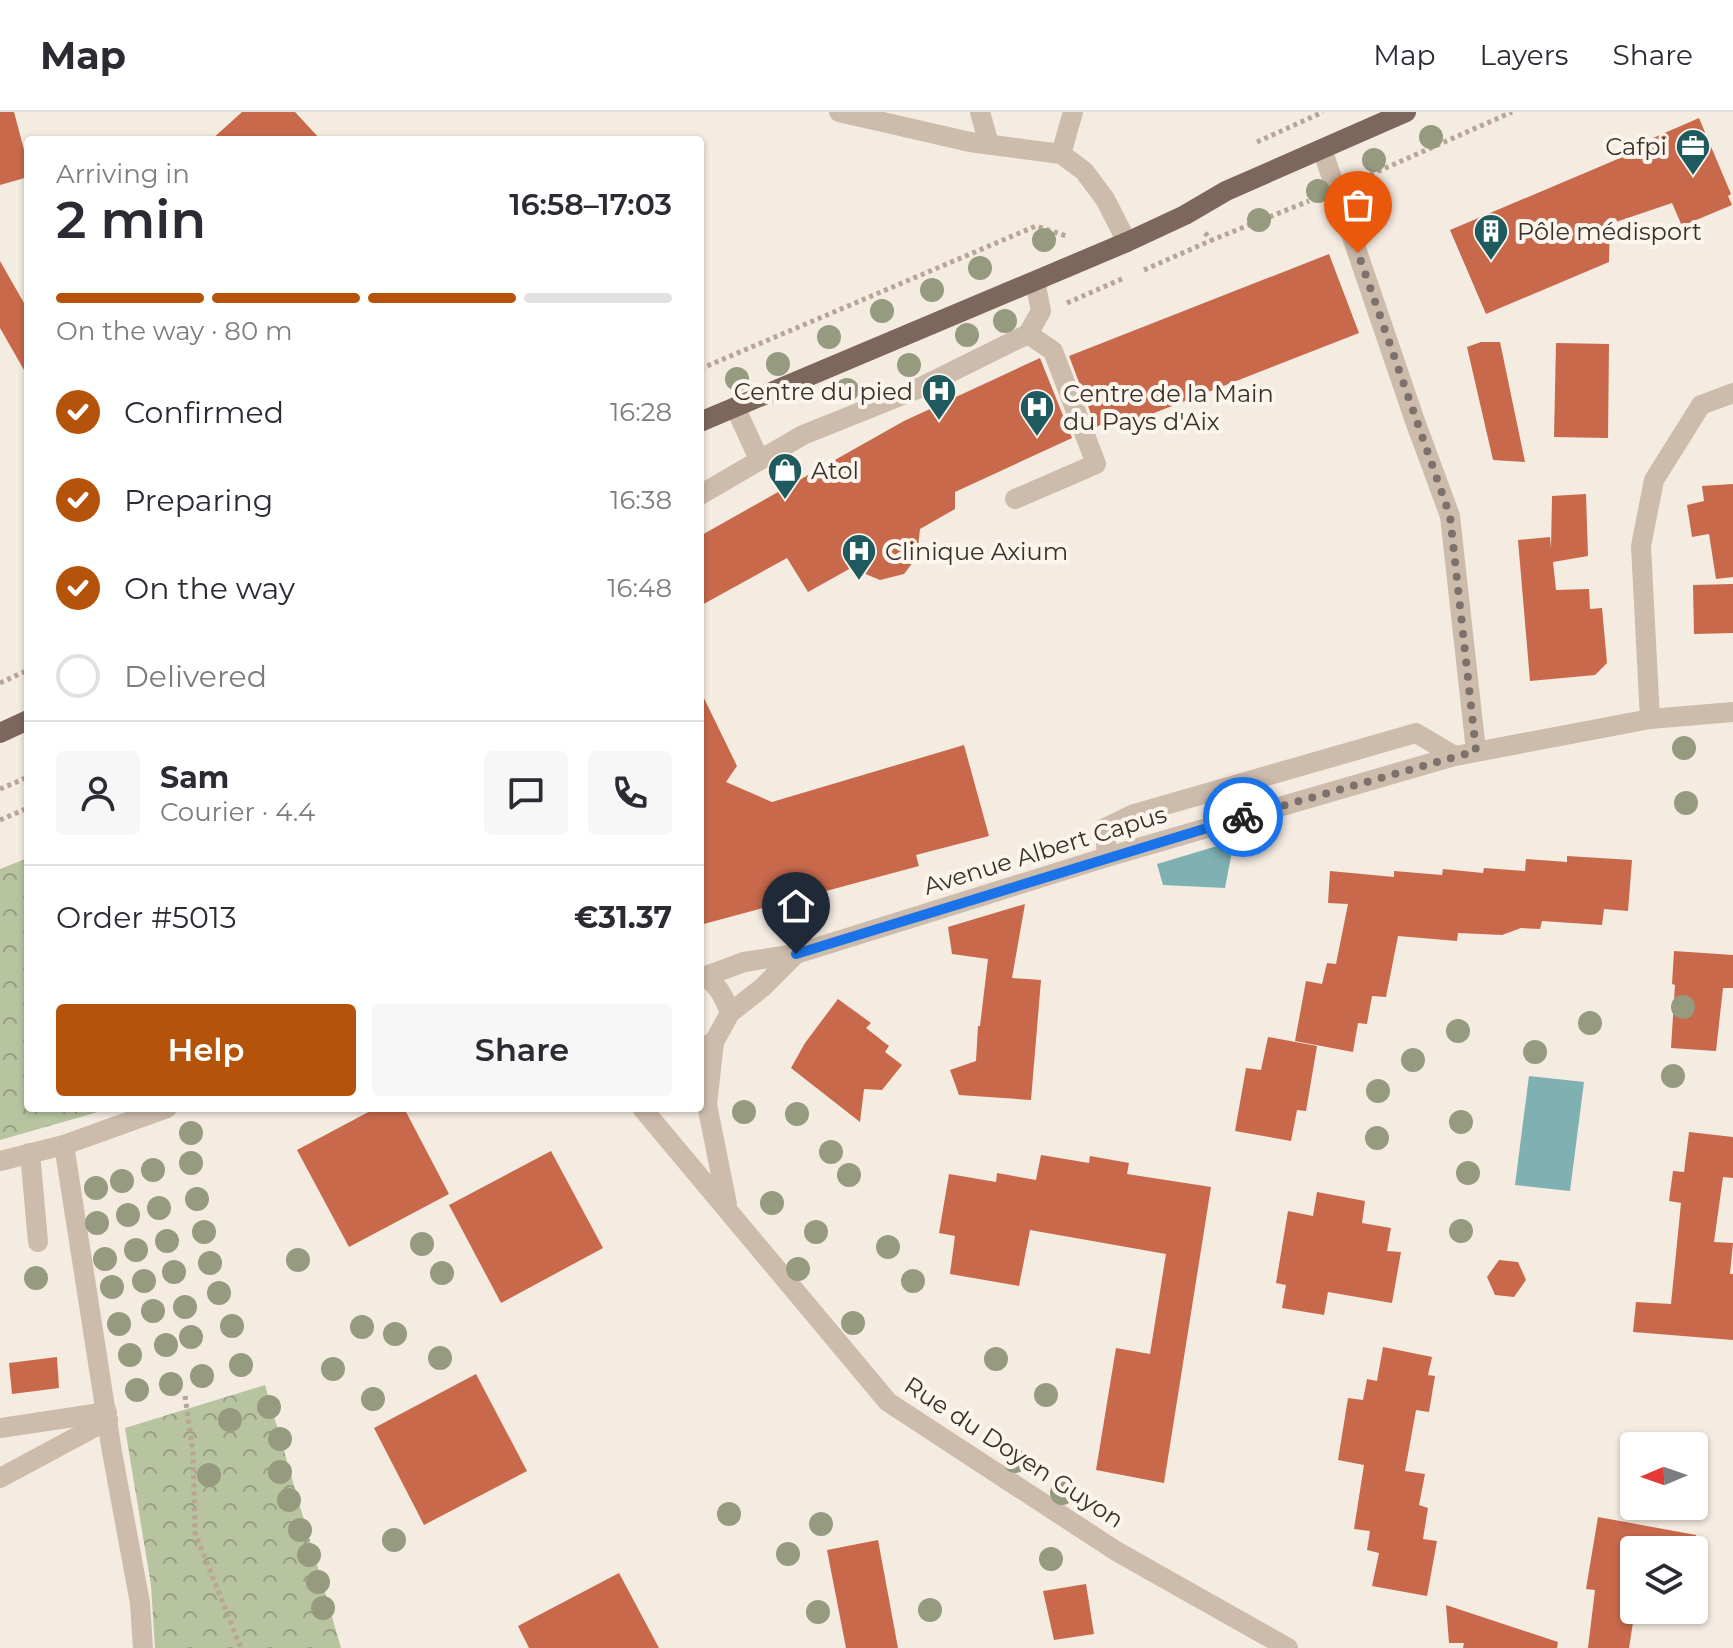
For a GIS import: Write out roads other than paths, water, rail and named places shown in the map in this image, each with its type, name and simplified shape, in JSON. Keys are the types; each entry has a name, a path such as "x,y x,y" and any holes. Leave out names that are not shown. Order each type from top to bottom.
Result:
{"main road":[{"path":"704,420 1127,242 1185,215 1226,191 1406,112"},
{"path":"0,733 24,722"}],"street":[{"path":"839,112 989,144 1061,154 1084,171 1105,199 1127,242"},
{"path":"980,112 989,144"},
{"path":"1061,154 1073,112"},
{"path":"1322,149 1450,516 1476,751"},
{"path":"704,493 803,435 915,390 1028,334 1041,311 1035,281"},
{"path":"1015,499 1096,464 1053,351 1028,334"},
{"path":"1650,719 1641,546 1654,480 1701,405 1733,393"},
{"path":"735,407 759,459"},
{"name":"Avenue Albert Capus","path":"704,976 744,962 796,954 1107,857 1455,756 1650,719 1733,712"},
{"path":"1107,857 1105,828 1134,814 1416,733 1455,756"},
{"name":"Avenue Albert Capus","path":"730,1013 763,987 796,954"},
{"path":"704,977 720,990 730,1013 707,1045"},
{"name":"Rue du Doyen Guyon","path":"707,1045 707,1105 727,1208"},
{"path":"0,1161 64,1145 156,1112"},
{"name":"Rue du Doyen Guyon","path":"645,1112 888,1402 1116,1551 1288,1648"},
{"path":"64,1145 140,1603 143,1648"},
{"path":"30,1153 38,1242"},
{"path":"0,1428 108,1416"},
{"path":"0,1478 108,1416"}],"water":[{"path":"1234,841 1225,888 1163,885 1157,864"},
{"path":"1529,1076 1584,1082 1570,1191 1515,1185"}],"place":[{"name":"Cafpi","path":"1693,177"},
{"name":"Pôle médisport","path":"1491,262"},
{"name":"Centre du pied","path":"939,422"},
{"name":"Centre de la Main du Pays d'Aix","path":"1037,438"},
{"name":"Atol","path":"785,501"},
{"name":"Clinique Axium","path":"859,582"}]}
